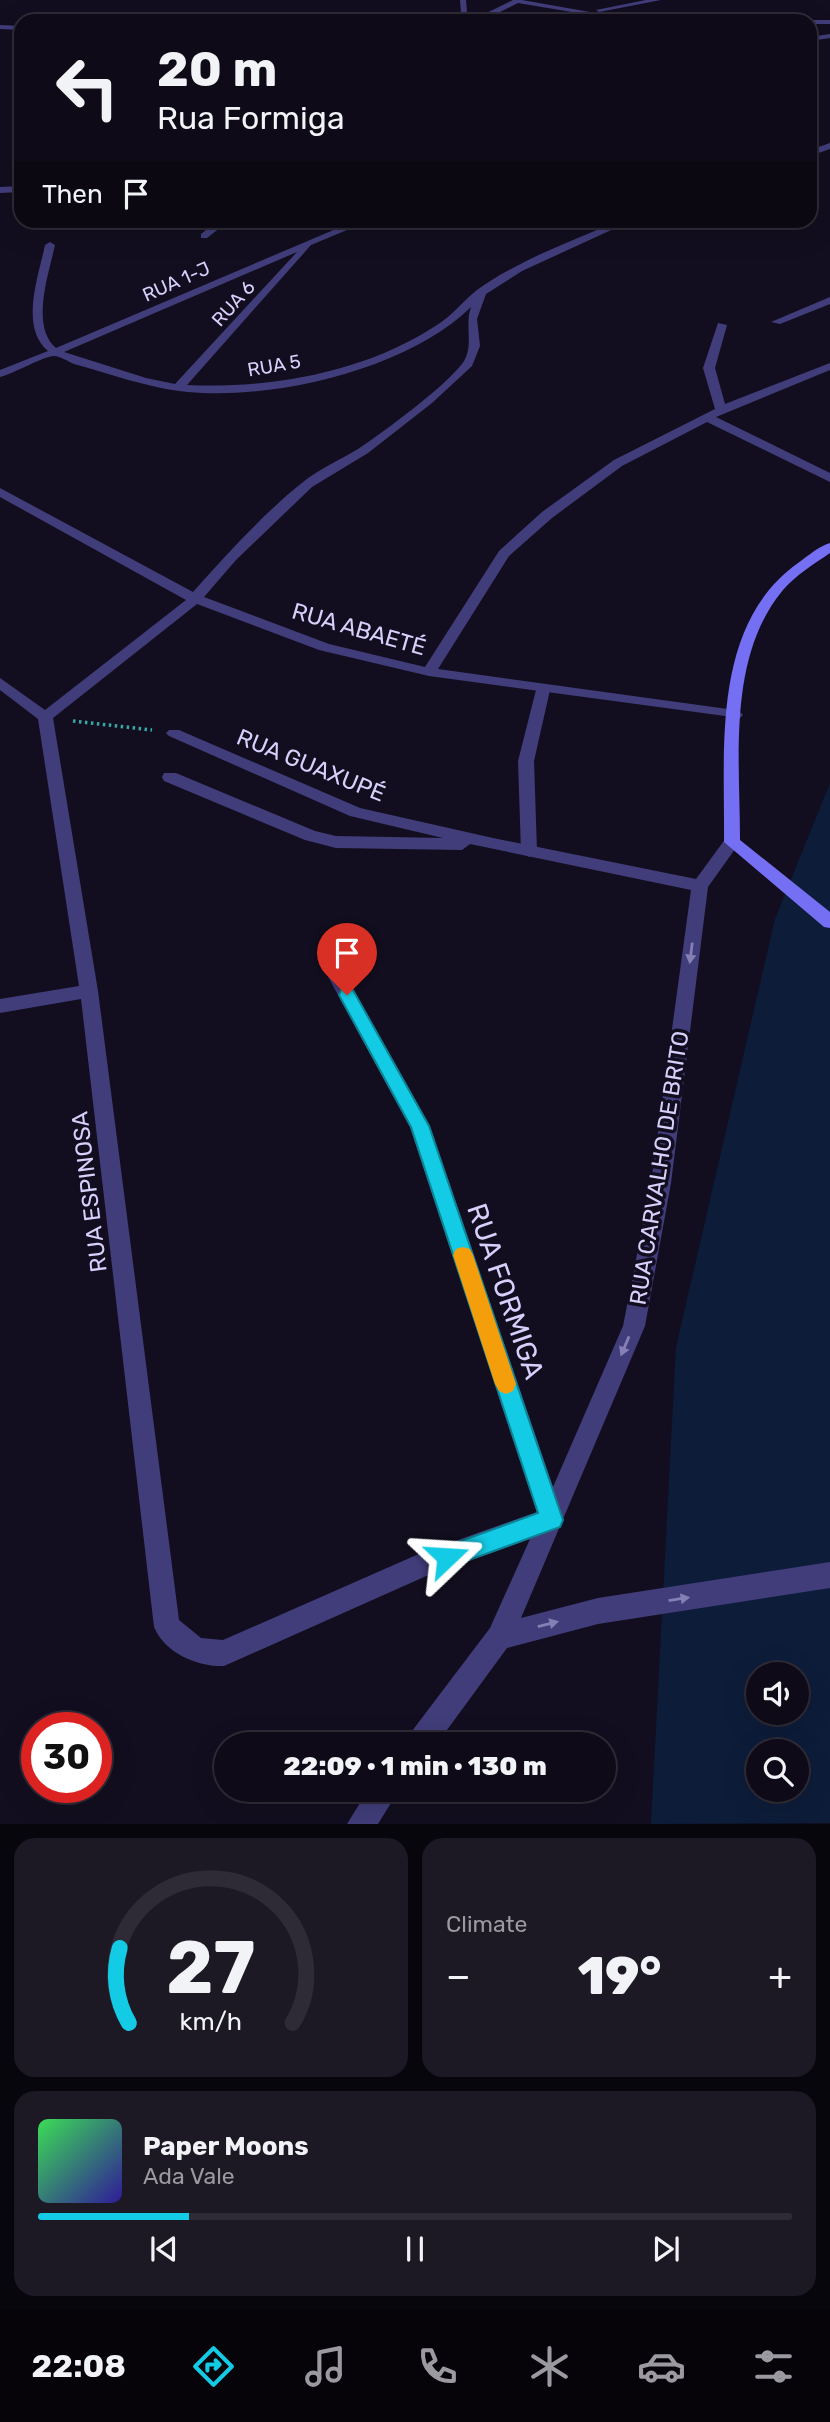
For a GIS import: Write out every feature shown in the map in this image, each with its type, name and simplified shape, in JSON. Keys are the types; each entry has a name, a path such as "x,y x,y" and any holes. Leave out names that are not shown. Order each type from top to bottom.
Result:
{"street":[{"path":"488,14 517,0 592,14"},
{"path":"586,13 658,0"},
{"path":"204,236 215,228"},
{"name":"RUA 1-J","path":"0,374 346,228"},
{"name":"RUA 5","path":"57,352 150,383 178,388 261,388 328,373 393,352 439,329 481,292 518,269 611,228"},
{"name":"RUA 6","path":"178,388 312,241"},
{"path":"50,245 39,314 44,341 57,352"},
{"path":"0,682 45,717 195,599 231,557 309,484 364,450 428,401 468,364 475,346 472,319 481,292"},
{"path":"776,322 830,300"},
{"path":"721,411 709,368 722,325"},
{"path":"429,672 504,554 547,515 618,463 707,417 830,366"},
{"path":"707,417 830,478"},
{"name":"RUA ABAETÉ","path":"0,492 195,599 324,647 429,672 734,715"},
{"path":"830,547 779,585 756,617 741,665 734,715 732,842 830,922"},
{"path":"529,852 526,761 543,690"},
{"name":"RUA ESPINOSA","path":"45,717 89,991 167,1627 194,1649 206,1654 224,1653 421,1566 552,1520"},
{"name":"RUA GUAXUPÉ","path":"174,733 356,812 529,852 700,886"},
{"path":"170,777 311,836 336,842 493,844"},
{"name":"RUA CARVALHO DE BRITO","path":"552,1520 634,1325 661,1184 700,886 732,842"},
{"name":"RUA FORMIGA","path":"335,973 420,1126 552,1520"},
{"path":"0,1006 89,991"},
{"path":"429,1732 499,1637 552,1520"},
{"path":"499,1637 612,1609 830,1575"},
{"path":"360,1824 376,1802"}],"path":[{"path":"45,717 174,733"}],"water":[{"path":"830,783 830,1823 651,1824 676,1347 775,919"}],"slow traffic":[{"path":"463,1255 506,1384"}],"route":[{"path":"347,995 420,1126 552,1520 447,1557"}]}
